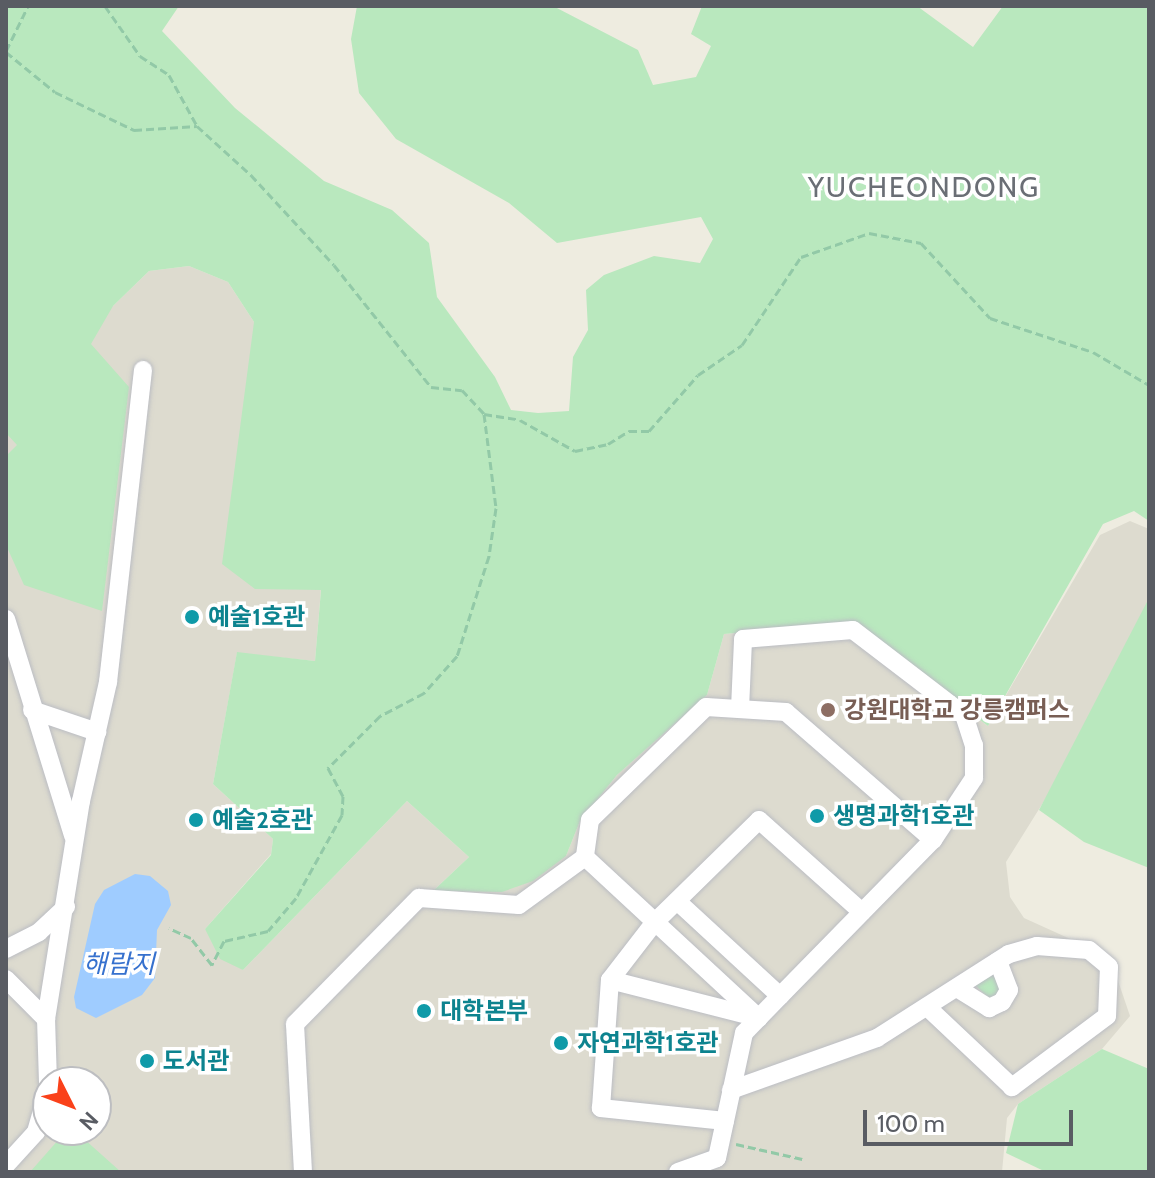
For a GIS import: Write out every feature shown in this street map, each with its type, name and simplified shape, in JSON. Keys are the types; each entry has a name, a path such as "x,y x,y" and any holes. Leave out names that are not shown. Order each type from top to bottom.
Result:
{"lane":[{"path":"47,1066 46,1019 75,843 108,682 143,370"},
{"path":"6,619 75,843"},
{"path":"678,1172 717,1158 744,1033 933,840 974,778 974,745 964,715 853,630 743,639 740,709"},
{"path":"303,1172 295,1024 419,898 519,905 585,857 590,820 706,707 786,712 933,840"},
{"path":"32,710 97,732"},
{"path":"725,1121 601,1108 610,980 654,923 759,820 862,912"},
{"path":"585,857 759,1018"},
{"path":"677,901 780,996"},
{"path":"6,949 39,932 66,907"},
{"path":"731,1090 877,1038 998,961 1037,946 1089,950 1109,967 1107,1016 1012,1087 927,1007"},
{"path":"957,988 989,1008 1002,1002 1009,990 998,961"},
{"path":"6,979 46,1019"},
{"path":"610,980 759,1018"},
{"path":"6,1165 32,1136"}],"path":[{"path":"28,6 6,52 55,92 134,130 197,126"},
{"path":"105,6 140,56 169,75 197,126 251,175 334,265 431,387 462,390 484,414 493,462 495,524 457,656 424,693 380,716 328,768 343,796 342,815 302,888 268,931 231,936 212,965 191,938 169,928"},
{"path":"484,414 520,420 575,451 608,444 629,431 649,431 698,375 742,345 801,257 869,233 921,243 990,318 1093,352 1149,385"},
{"path":"720,1141 802,1159"}],"shaded area":[{"name":"강원대학교 강릉캠퍼스","path":"6,233 113,306 149,271 189,266 228,282 254,322 255,589 321,589 315,661 237,653 213,784 273,839 271,854 205,929 243,970 407,801 469,857 434,890 566,856 580,821 617,775 707,695 724,634 852,623 988,726 1100,535 1130,521 1149,529 1149,602 1079,745 1006,862 1010,897 1024,918 1110,957 1130,1016 1102,1049 1018,1104 1007,1118 1002,1172 6,1172"}],"green space":[{"path":"6,6 179,6 162,31 235,108 324,181 392,210 429,243 437,297 495,377 511,410 538,413 569,411 573,357 588,330 586,290 604,275 654,256 700,263 713,239 701,217 557,243 509,203 396,139 359,93 351,39 357,6 553,6 638,50 653,85 696,77 711,46 691,34 702,6 917,6 973,47 1003,6 1149,6 1149,521 1134,511 1103,524 988,726 852,623 724,634 707,695 617,775 580,821 566,856 533,881 502,892 433,891 469,857 407,801 243,970 220,959 205,929 271,855 273,839 213,784 237,652 315,661 321,590 255,589 222,564 254,322 228,282 189,266 149,271 113,306 91,344 129,387 102,611 24,585 6,545 6,456 17,445 6,433"},
{"path":"1149,598 1149,868 1084,842 1039,810"},
{"path":"992,974 999,980 1000,992 990,999 975,985"},
{"path":"1102,1049 1149,1069 1149,1172 1046,1172 1006,1153 1018,1104"},
{"path":"53,1146 92,1146 121,1172 30,1172"}],"water":[{"name":"해람지","path":"135,874 150,876 168,891 171,905 157,930 155,978 142,995 96,1018 76,1008 74,997 95,904 104,890"}],"place":[{"name":"예술1호관","path":"192,617"},
{"name":"강원대학교 강릉캠퍼스","path":"828,710"},
{"name":"생명과학1호관","path":"817,816"},
{"name":"예술2호관","path":"196,820"},
{"name":"대학본부","path":"424,1011"},
{"name":"자연과학1호관","path":"561,1043"},
{"name":"도서관","path":"147,1061"}],"district":[{"name":"YUCHEONDONG","path":"924,187"}]}
